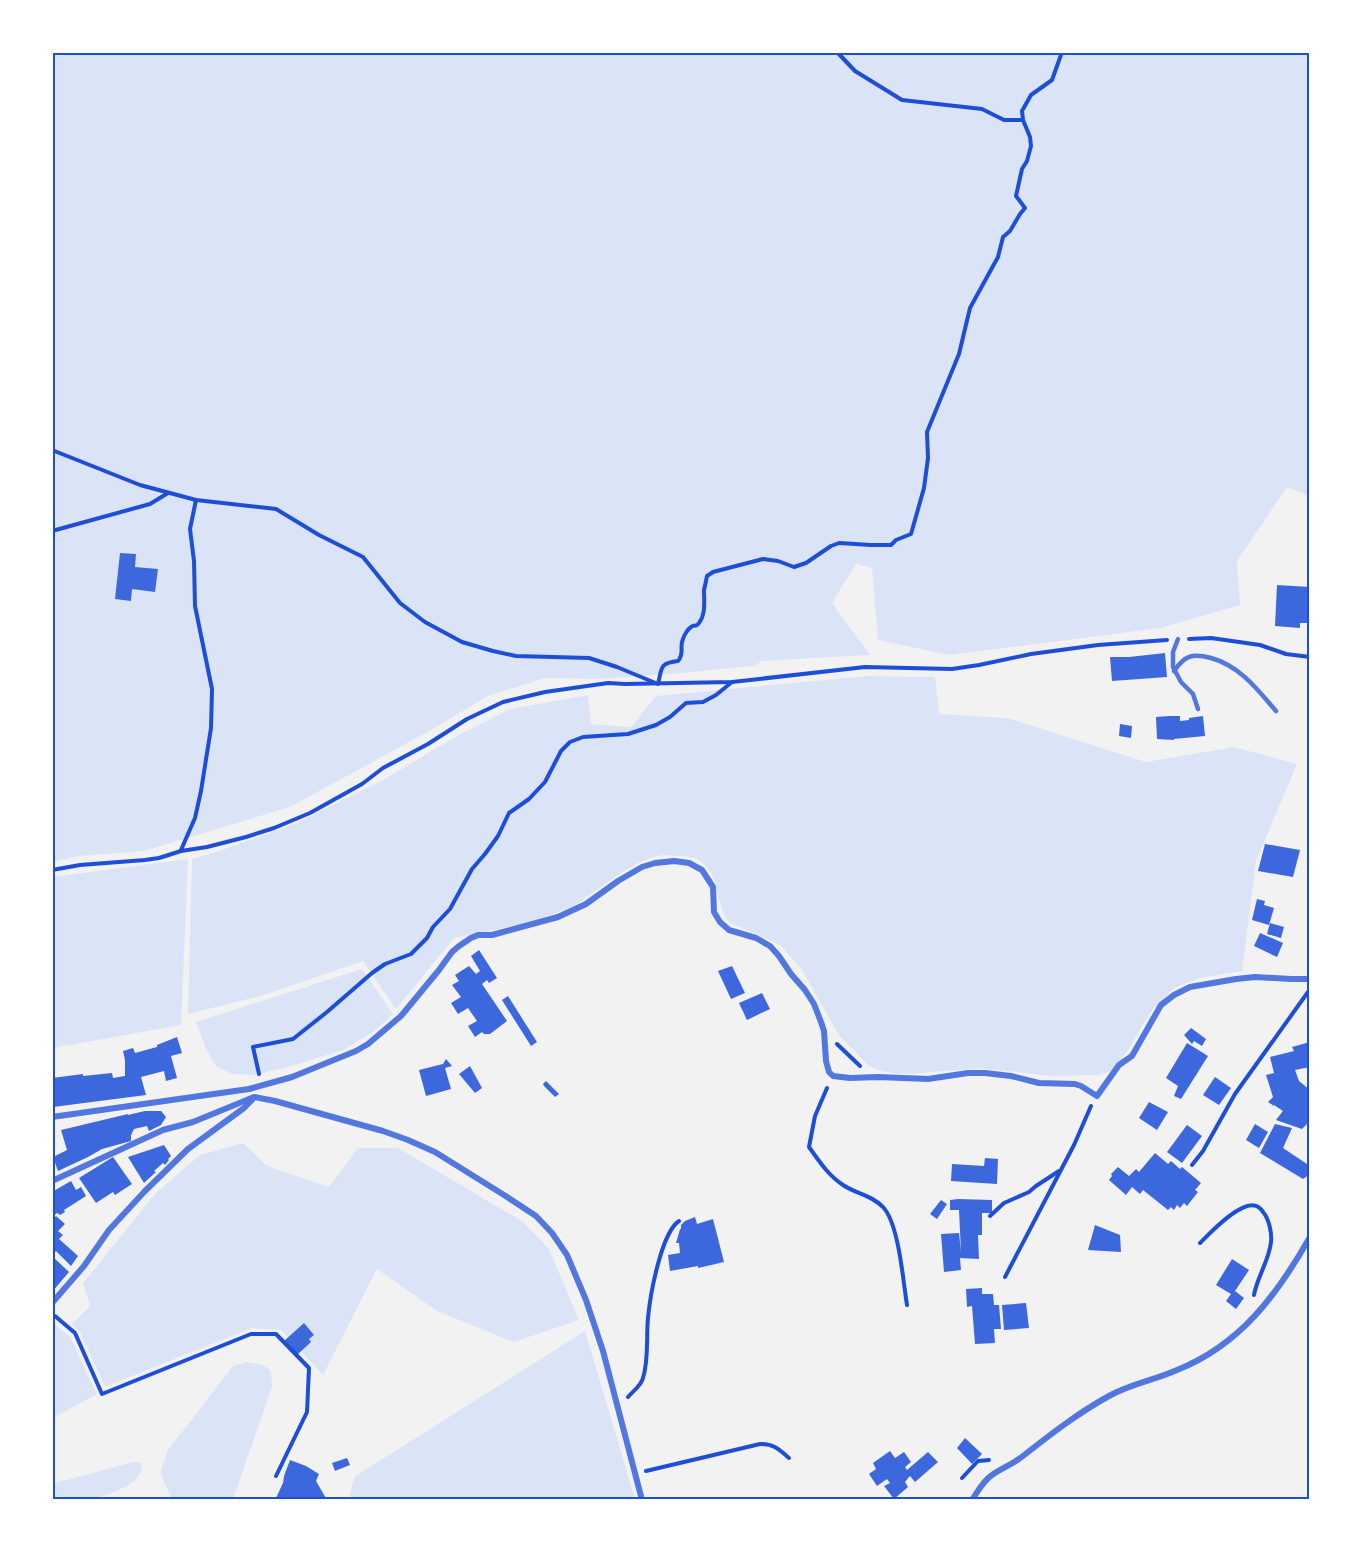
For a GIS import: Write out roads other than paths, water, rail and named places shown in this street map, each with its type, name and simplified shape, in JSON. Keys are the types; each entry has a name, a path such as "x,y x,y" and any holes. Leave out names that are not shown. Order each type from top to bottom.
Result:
{"street":[{"path":"52,1117 249,1089 292,1077 356,1051 368,1044 401,1016 452,952 471,938 478,935 492,935 558,917 586,904 642,867 655,863 674,861 689,863 702,870 713,887 714,912 720,922 729,930 756,938 770,946 779,956 806,990 818,1013 824,1031 826,1061 829,1072 833,1076 928,1079 968,1072 985,1073 1039,1083 1075,1084 1097,1096 1119,1065 1132,1056 1161,1005 1174,995 1190,987 1236,979 1255,977 1310,979"},
{"path":"249,1089 254,1097"},
{"path":"52,1303 84,1266 109,1230 145,1191 188,1149 244,1108 254,1097"},
{"path":"52,1181 163,1130 193,1122 254,1097 383,1131 435,1152 536,1216 557,1239 571,1262 603,1351 642,1500"},
{"path":"972,1500 991,1476 1013,1464 1070,1419 1110,1395 1177,1370 1204,1357 1225,1343 1268,1303 1310,1237"}],"lane":[{"path":"1178,639 1173,652 1174,671 1193,694 1198,709"},
{"path":"1174,671 1181,662 1189,657 1199,655 1216,660 1231,666 1243,675 1276,711"}]}
